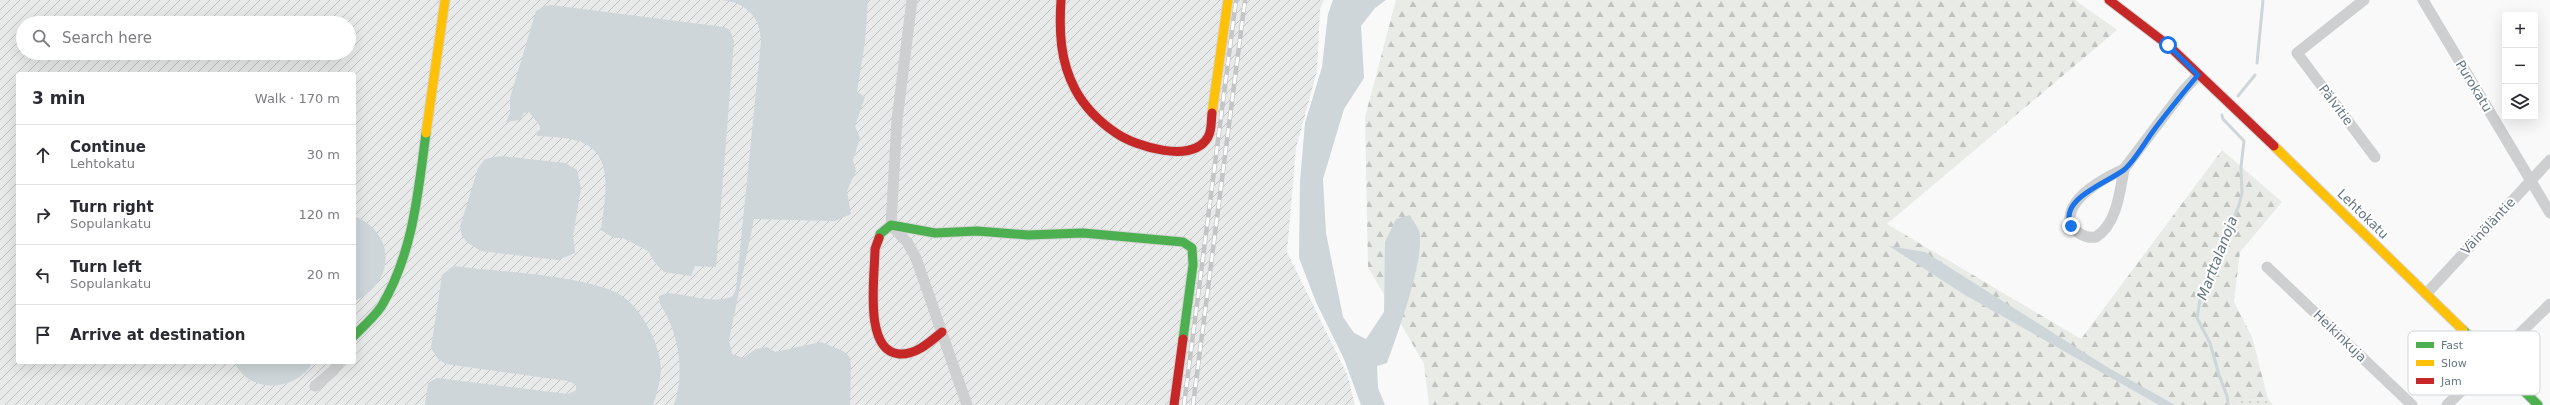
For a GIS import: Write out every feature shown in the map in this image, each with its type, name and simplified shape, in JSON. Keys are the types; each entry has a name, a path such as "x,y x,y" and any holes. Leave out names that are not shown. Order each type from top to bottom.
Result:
{"street":[{"path":"356,334 380,308 400,271 408,243 416,207 445,0"},
{"path":"912,0 897,120 892,225 907,242 916,258 967,405"},
{"path":"1061,0 1061,55 1075,90 1117,134 1141,144 1176,151 1192,151 1202,146 1209,136 1228,0"},
{"name":"Lehtokatu","path":"2109,0 2168,45 2372,240 2464,331"},
{"name":"Pälvitie","path":"2364,0 2297,53 2375,157"},
{"name":"Purokatu","path":"2423,0 2550,213"},
{"path":"2124,169 2121,192 2109,222 2096,237 2088,237 2080,234 2070,222 2070,211 2074,204 2108,177 2124,169 2183,91 2198,75"},
{"name":"Väinöläntie","path":"2426,294 2550,160"},
{"path":"942,332 926,346 900,354 886,350 878,337 873,306 876,249 880,234 892,225 935,233 977,232 1028,235 1109,234 1175,241 1188,245 1193,253 1193,265 1174,405"},
{"name":"Heikinkuja","path":"2267,267 2412,405"},
{"path":"2523,331 2550,304"},
{"path":"315,386 334,371 337,364"},
{"path":"2447,405 2457,395"},
{"name":"Lehtokatu","path":"2528,395 2538,405"}],"shaded area":[{"path":"0,0 1324,0 1320,9 1317,71 1296,148 1287,252 1347,374 1355,405 0,405"},
{"path":"722,0 868,0 865,42 857,92 865,97 855,126 860,138 853,160 856,171 847,191 851,214 835,221 754,219 729,340 732,354 743,358 756,349 767,347 775,352 821,342 843,351 850,357 850,405 674,405 680,372 678,349 671,326 660,304 659,296 667,293 717,299 733,296 736,289 761,42 758,25 750,13 738,4"},
{"path":"1333,0 1386,0 1375,8 1361,26 1364,78 1344,109 1323,179 1326,233 1343,317 1354,333 1366,339 1384,312 1385,242 1396,219 1410,215 1419,231 1420,243 1415,277 1403,316 1387,363 1377,366 1378,388 1385,405 1361,405 1344,359 1316,302 1299,258 1300,181 1305,123 1322,67 1328,14"},
{"path":"551,5 724,27 730,30 734,41 716,267 695,266 691,276 664,272 656,264 648,251 623,238 614,238 601,230 605,179 603,167 598,156 590,147 578,141 538,136 535,133 540,130 540,126 529,112 524,113 520,120 506,122 510,113 510,98 536,11 544,6"},
{"path":"501,156 565,163 577,170 581,189 573,236 575,253 558,260 481,251 468,243 462,236 460,227 478,168 485,159"},
{"path":"356,217 368,224 378,234 384,246 386,258 383,271 377,283 368,293 356,300"},
{"path":"1889,246 1925,252 2107,367 2175,405 2159,405 1965,295"},
{"path":"453,266 558,277 598,286 624,297 640,314 653,337 657,348 661,370 653,405 425,405 428,383 437,378 568,394 576,390 576,385 568,381 446,364 438,359 431,348 442,275"},
{"path":"235,364 311,364 305,372 296,379 285,384 273,386 251,380 241,373"}],"green space":[{"path":"1396,0 2075,0 2117,30 1887,224 2081,339 2222,150 2282,202 2240,252 2234,302 2252,337 2268,399 2242,400 2239,405 1429,405 1424,364 1368,267 1365,117"},
{"path":"2268,399 2273,405 2239,405 2241,400"}],"waterway":[{"name":"Marttalanoja","path":"2257,63 2263,0"},
{"name":"Marttalanoja","path":"2238,96 2255,75"},
{"name":"Marttalanoja","path":"2222,115 2223,119 2244,141 2241,167 2242,193 2239,205 2225,240 2213,261 2201,293 2197,318 2210,343 2219,375 2227,396 2228,405"}],"railway":[{"path":"1184,405 1236,0"},
{"path":"1193,405 1245,0"}],"traffic: fast":[{"path":"356,334 381,307 392,287 400,266 407,244 417,200 426,133"},
{"path":"879,238 880,234 891,225 935,233 977,231 1028,235 1083,233 1183,242 1192,248 1193,265 1183,339"},
{"path":"2528,395 2538,405"}],"traffic: slow":[{"path":"426,133 445,0"},
{"path":"1212,113 1228,0"},
{"path":"2274,146 2463,330"}],"traffic: jam":[{"path":"1061,0 1060,23 1063,57 1066,68 1079,95 1098,119 1110,129 1125,138 1150,148 1178,151 1190,150 1201,145 1208,137 1211,129 1212,113"},
{"path":"2109,0 2168,45 2274,146"},
{"path":"879,238 875,249 873,293 876,326 880,340 888,350 899,354 905,354 917,350 933,340 942,332"},
{"path":"1174,405 1183,339"}],"route":[{"path":"2071,226 2069,215 2074,204 2108,177 2124,169 2183,91 2198,75 2168,45"}]}
